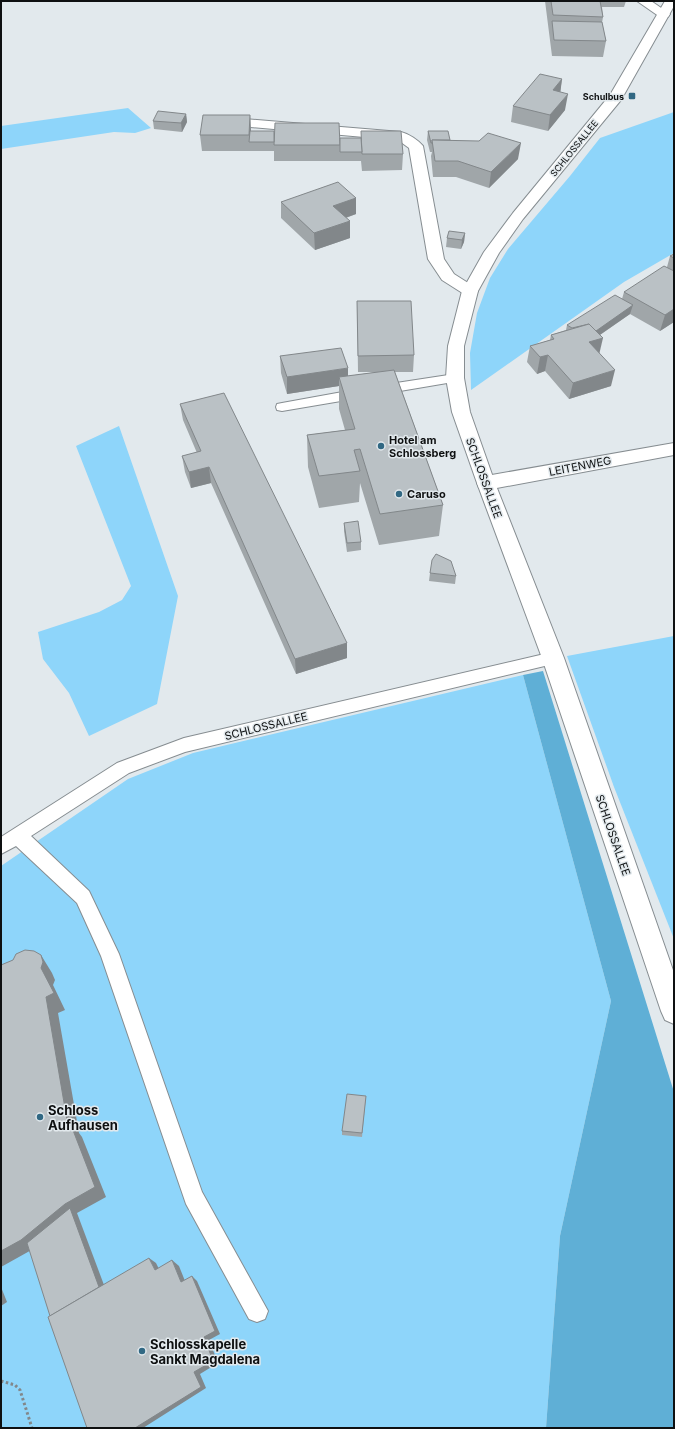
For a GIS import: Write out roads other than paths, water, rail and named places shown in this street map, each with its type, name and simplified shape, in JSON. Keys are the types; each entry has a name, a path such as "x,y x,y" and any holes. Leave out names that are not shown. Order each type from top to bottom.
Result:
{"main road":[{"path":"643,1 667,7"},
{"name":"SCHLOSSALLEE","path":"667,7 616,97 518,216 492,252 470,291 456,346 455,378 461,412 486,484 553,658 674,1011"},
{"path":"211,120 401,136 408,140 416,146 436,259 448,277 470,291"},
{"name":"LEITENWEG","path":"486,484 674,449"}],"lane":[{"path":"282,407 370,391 455,378"},
{"name":"SCHLOSSALLEE","path":"1,846 122,768 184,745 553,658"},
{"path":"17,835 83,897 110,954 193,1197 257,1311"}],"place":[{"name":"Schulbus","path":"632,96"},
{"name":"Hotel am Schlossberg","path":"381,446"},
{"name":"Caruso","path":"399,494"},
{"name":"Schloss Aufhausen","path":"40,1117"},
{"name":"Schlosskapelle Sankt Magdalena","path":"142,1351"}]}
